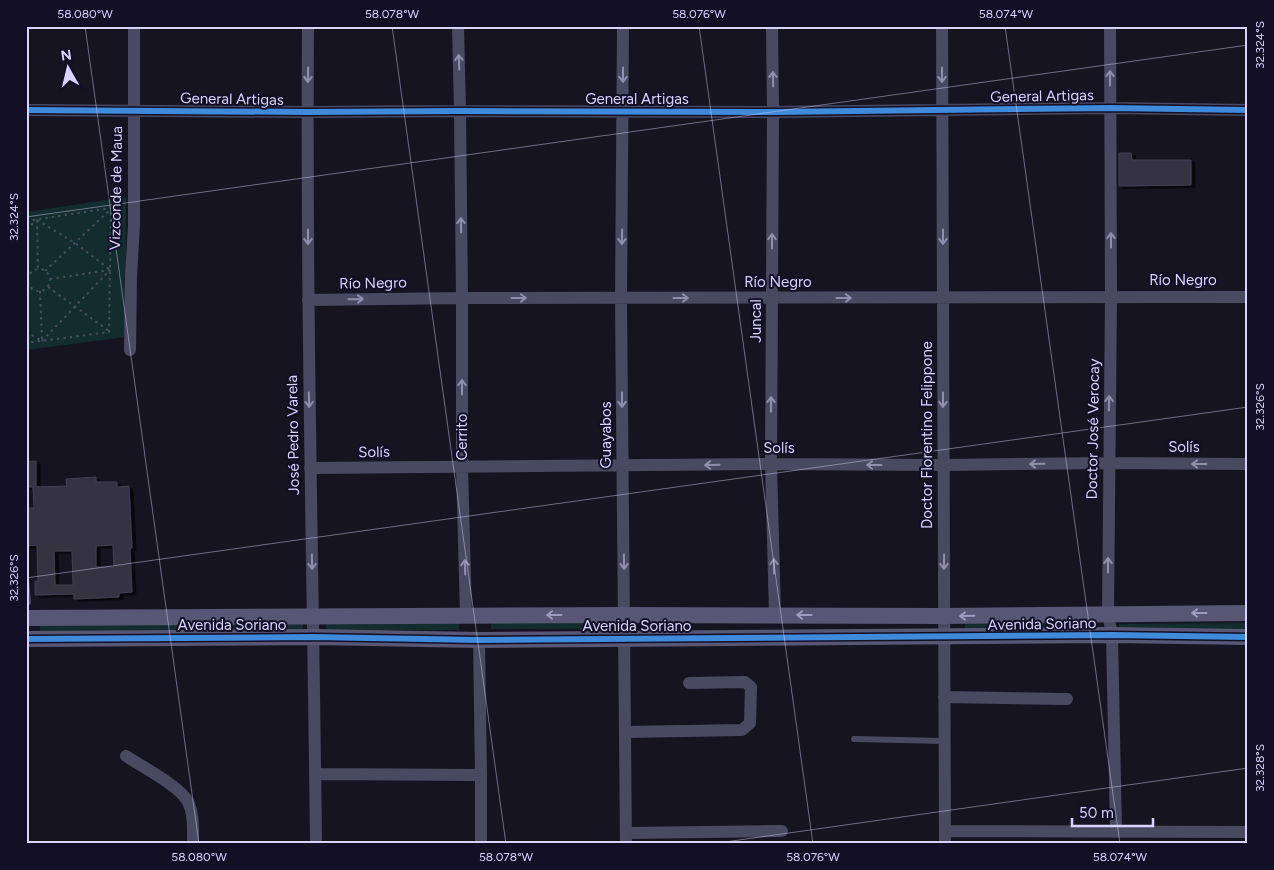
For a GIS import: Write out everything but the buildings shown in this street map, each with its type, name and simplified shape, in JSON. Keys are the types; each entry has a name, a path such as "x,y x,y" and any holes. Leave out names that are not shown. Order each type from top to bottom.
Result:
{"street":[{"name":"Vizconde de Maua","path":"130,350 134,225 134,26"},
{"name":"José Pedro Varela","path":"308,26 308,300 316,844"},
{"name":"Cerrito","path":"458,26 462,298 462,467 466,616 479,640 481,844"},
{"name":"Guayabos","path":"623,26 621,298 626,838"},
{"name":"Juncal","path":"772,26 771,464 775,615"},
{"name":"Doctor Florentino Felippone","path":"942,26 945,838"},
{"name":"Doctor José Verocay","path":"1110,26 1111,297 1108,614 1112,635 1116,831"},
{"name":"General Artigas","path":"26,110 308,112 773,112 1111,108 1248,110"},
{"name":"Río Negro","path":"308,300 462,298 1248,297"},
{"name":"Solís","path":"310,468 771,464 1248,464"},
{"name":"Avenida Soriano","path":"28,609 314,617 625,615 944,616 1248,613"},
{"path":"28,609 28,639"},
{"name":"Avenida Soriano","path":"28,639 314,637 479,640 1112,635 1248,636"},
{"path":"625,732 742,730 750,723 750,687 745,682 689,683"},
{"path":"944,697 1067,699"},
{"path":"126,756 173,786 188,801 193,820 193,844"},
{"path":"315,774 481,775"},
{"path":"626,838 782,831"},
{"path":"945,838 1116,831 1248,832"}],"lane":[{"path":"26,577 28,609"},
{"path":"854,739 945,740"}],"path":[{"path":"26,221 111,208"},
{"path":"45,271 111,208"},
{"path":"109,332 111,208"},
{"path":"26,229 37,220"},
{"path":"37,220 75,243 110,270"},
{"path":"37,220 38,269"},
{"path":"38,269 45,271 50,279 48,287 43,291 32,289 27,281 30,274 38,269"},
{"path":"50,279 110,270"},
{"path":"42,341 110,270"},
{"path":"26,271 30,274"},
{"path":"48,287 109,332"},
{"path":"26,294 32,289"},
{"path":"40,291 42,341"},
{"path":"26,332 42,341"},
{"path":"26,343 109,332"}],"green space":[{"path":"126,197 126,337 26,350 26,212"},
{"path":"1096,620 1096,627 965,629 965,621"},
{"path":"491,621 617,622 617,629 491,629"},
{"path":"303,622 303,631 40,633 40,624"},
{"path":"326,622 459,622 459,630 326,630"},
{"path":"1248,623 1248,630 1119,631 1119,624"}],"cycle path":[{"path":"26,110 308,112 773,112 1111,108 1248,110"},
{"path":"26,639 314,637 479,640 1112,635 1248,637"}]}
